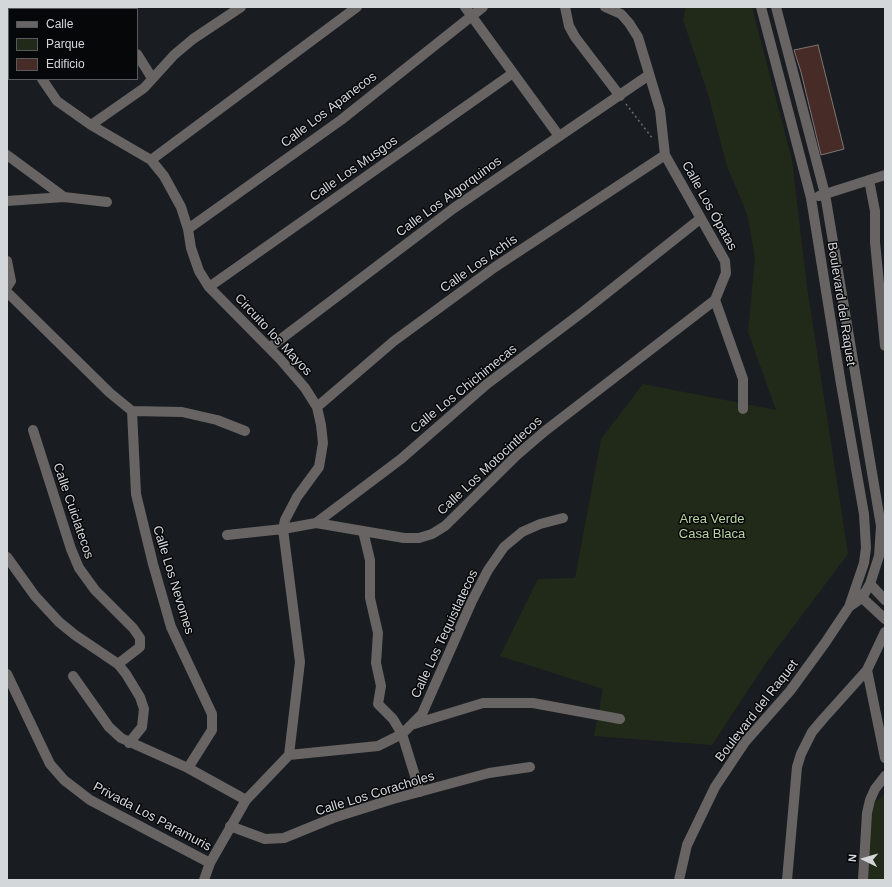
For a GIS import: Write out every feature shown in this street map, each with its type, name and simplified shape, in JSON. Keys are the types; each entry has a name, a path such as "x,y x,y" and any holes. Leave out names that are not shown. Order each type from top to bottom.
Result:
{"street":[{"path":"91,125 132,97 174,55 193,39 241,7"},
{"path":"151,160 357,7"},
{"path":"465,7 559,136"},
{"name":"Calle Los Apanecos","path":"188,229 341,120 483,7"},
{"path":"565,7 568,22 575,37 620,96"},
{"name":"Calle Los Ópatas","path":"605,7 621,14 638,37 660,110 665,155 725,261 726,273 715,300"},
{"name":"Boulevard del Raquet","path":"761,7 812,198 840,384 864,514 867,540 858,594"},
{"name":"Boulevard del Raquet","path":"679,880 687,845 715,787 745,742 790,691 858,594 870,584 879,556 881,540 880,515 825,194 776,7"},
{"path":"138,56 152,78"},
{"name":"Calle Los Musgos","path":"209,287 513,73"},
{"name":"Calle Los Algorquinos","path":"269,348 454,208 649,75"},
{"name":"Circuito los Mayos","path":"43,80 57,101 91,125 151,160 164,176 174,192 188,229 191,248 199,271 209,287 293,373 317,407 323,443 320,462 314,475 293,504 282,529"},
{"path":"7,155 64,197"},
{"name":"Calle Los Achís","path":"317,407 394,341 495,267 665,155"},
{"path":"812,198 885,175"},
{"path":"869,180 875,212 875,242 885,346"},
{"path":"7,201 64,197 107,202"},
{"name":"Calle Los Chichimecas","path":"227,535 282,529 316,523 400,459 487,384 584,311 700,219"},
{"path":"7,261 11,281 7,287"},
{"path":"7,292 110,393 132,411 182,412 217,420 245,431"},
{"path":"715,300 743,379 743,409"},
{"name":"Calle Los Motocintlecos","path":"316,523 404,538 419,538 432,534 468,505 517,455 545,431 715,300"},
{"path":"840,384 856,380"},
{"name":"Calle Los Nevomes","path":"132,411 136,494 151,557 171,627 212,714 212,730 188,768"},
{"name":"Calle Cuiclatecos","path":"33,430 71,549 79,568 95,590 133,628 140,638 140,647 118,664"},
{"name":"Calle Los Tequistlatecos","path":"289,755 364,749 378,746 402,734 422,714 472,601 488,570 504,547 522,532 540,524 563,518"},
{"path":"204,880 210,863 246,800 289,755 300,662 282,529"},
{"path":"363,532 370,560 370,598 378,633 376,663 381,686 378,704 394,719 402,734 420,792"},
{"path":"867,540 881,540"},
{"path":"7,557 35,596 59,622 75,635 118,664 134,686 144,709 142,727 129,743"},
{"path":"870,584 885,600"},
{"path":"858,594 885,619"},
{"path":"787,880 797,767 801,754 812,732 867,670 885,632"},
{"path":"867,670 885,758"},
{"name":"Privada Los Paramuris","path":"7,674 50,764 64,780 96,803 210,863"},
{"path":"73,676 109,727 129,743 188,768 246,800"},
{"path":"411,725 483,703 510,702 533,703 620,719"},
{"name":"Calle Los Coracholes","path":"230,826 265,839 284,838 333,818 420,792 489,773 530,767"},
{"path":"863,880 867,813 874,789 885,776"}],"path":[{"name":"Calle Los Ópatas","path":"620,96 665,155"}],"green space":[{"name":"Area Verde Casa Blaca","path":"686,7 752,7 792,160 807,287 848,554 766,663 712,745 594,736 603,689 500,656 538,579 575,578 601,439 643,384 776,410 748,332 755,258 747,214 727,166 708,94 683,20"},
{"path":"885,794 885,880 866,880 871,805"}],"building":[{"path":"818,45 844,149 821,155 801,72 794,50"}]}
